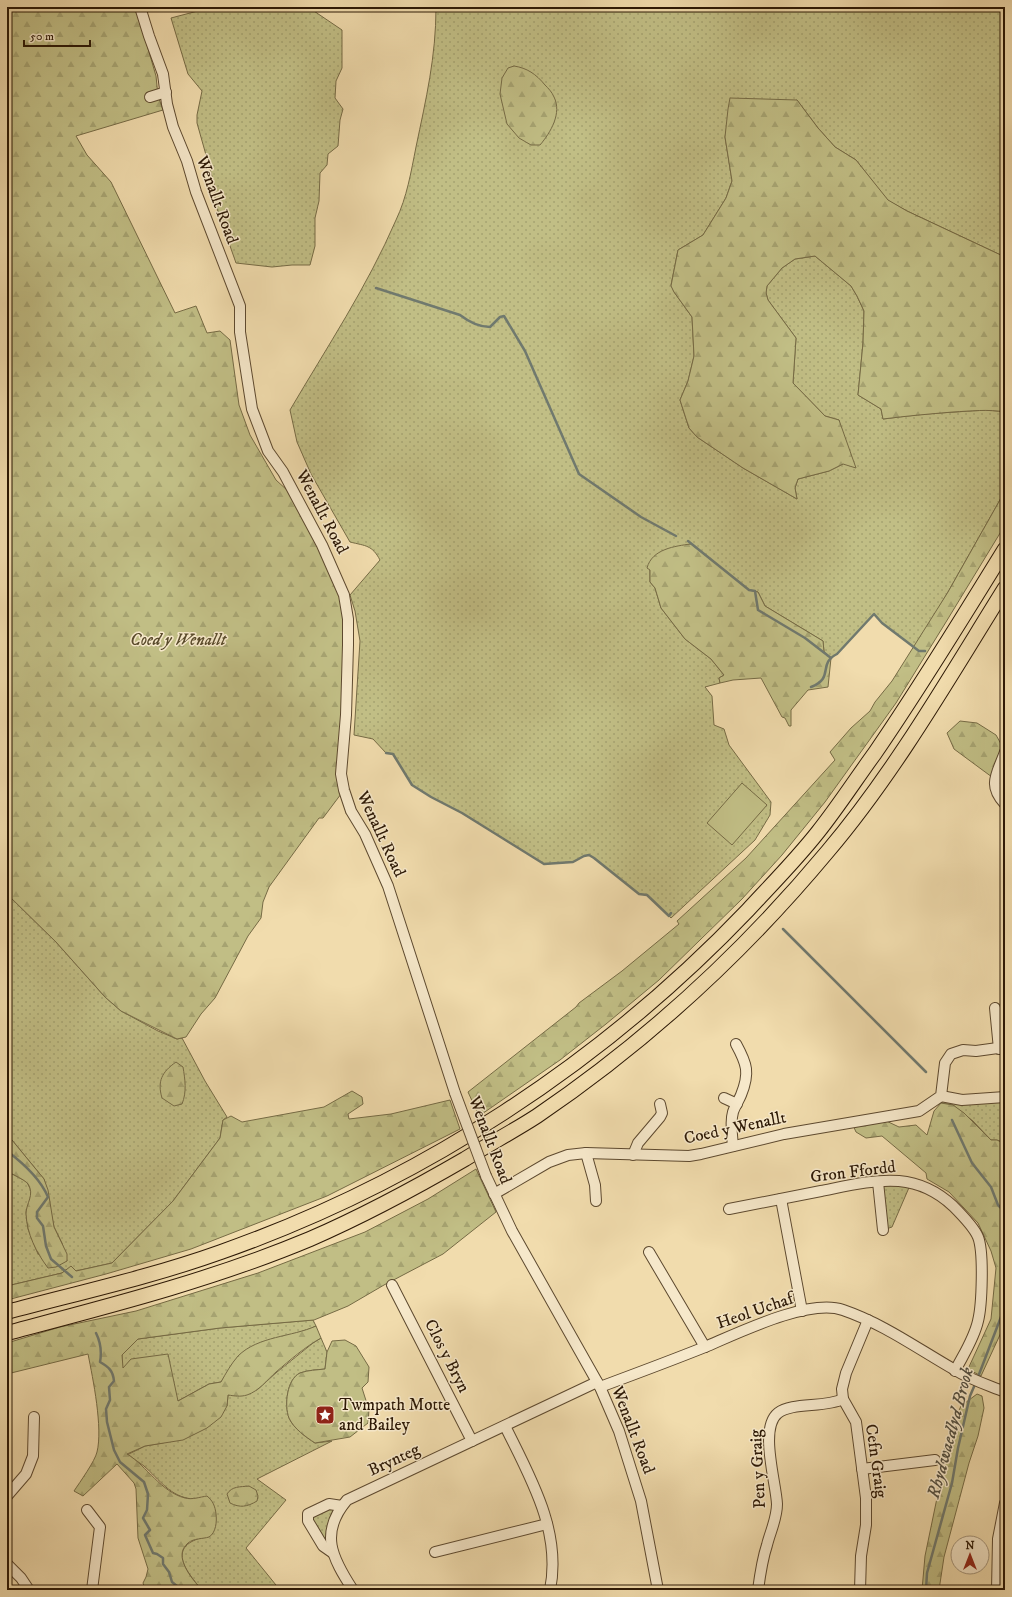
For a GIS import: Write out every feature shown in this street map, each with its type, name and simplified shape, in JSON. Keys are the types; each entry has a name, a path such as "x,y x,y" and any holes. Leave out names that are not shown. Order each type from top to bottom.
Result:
{"highway":[{"path":"7,1312 175,1267 224,1251 323,1210 400,1174 486,1124 522,1101 612,1036 686,972 779,876 817,833 902,713 942,652 1005,549"},
{"path":"7,1333 183,1285 310,1238 371,1210 431,1178 534,1118 583,1084 627,1050 704,984 799,885 830,849 888,771 1005,588"}],"street":[{"name":"Wenallt Road","path":"140,7 163,74 173,128 187,161 196,192 240,306 240,332 252,409 268,451 283,472 322,545 344,595 348,619 346,715 341,774 344,790 351,811 368,841 388,886 455,1093 486,1176 512,1231 599,1384 619,1431 636,1481 641,1501 658,1590"},
{"path":"150,97 166,92"},
{"path":"1005,752 994,781 995,791 1005,804"},
{"path":"995,1008 1002,1048 976,1051 963,1050 952,1054 945,1063 942,1096 962,1100 1005,1098"},
{"path":"733,1146 733,1112 746,1078 747,1069 744,1059 736,1044"},
{"name":"Coed y Wenallt","path":"494,1194 560,1157 568,1155 586,1153 689,1156 784,1134 919,1111 942,1096"},
{"path":"724,1098 737,1104"},
{"path":"633,1155 638,1143 660,1117 662,1113 660,1104"},
{"path":"586,1153 595,1185 596,1201"},
{"name":"Gron Ffordd","path":"729,1209 844,1186 892,1181 911,1183 926,1187 940,1195 962,1215 978,1237 981,1263 981,1302 978,1322 955,1371"},
{"path":"878,1182 883,1230"},
{"path":"781,1199 802,1311"},
{"path":"649,1252 705,1347"},
{"name":"Clos y Bryn","path":"392,1284 472,1441"},
{"name":"Heol Uchaf","path":"599,1384 705,1347 767,1320 802,1311 826,1308 842,1309 868,1320 889,1330 955,1371 1005,1392"},
{"path":"842,1399 842,1389 846,1373 868,1320"},
{"name":"Brynteg","path":"353,1590 337,1564 331,1543 332,1524 347,1500 472,1441 599,1384"},
{"name":"Cefn Graig","path":"842,1399 856,1422 866,1498 866,1525 861,1556 860,1590"},
{"name":"Pen y Graig","path":"758,1590 764,1555 775,1519 777,1505 769,1441 771,1421 778,1413 793,1408 836,1402 842,1399"},
{"path":"7,1496 26,1474 31,1462 33,1456 34,1417"},
{"path":"505,1426 539,1497 547,1524 552,1560 550,1590"},
{"path":"862,1469 935,1460"},
{"name":"Brynteg","path":"333,1553 323,1546 308,1521 308,1514 330,1504 342,1506"},
{"path":"997,1590 1005,1504"},
{"path":"87,1510 100,1527 92,1590"},
{"path":"435,1552 547,1524"},
{"path":"7,1564 21,1578 30,1590"}],"green space":[{"name":"Coed y Wenallt","path":"7,7 136,7 156,76 158,96 163,110 76,136 87,155 111,182 175,313 196,306 207,333 220,331 230,340 239,405 250,435 276,480 299,501 344,595 344,790 323,818 319,818 269,887 263,902 261,918 248,936 215,998 201,1014 186,1037 177,1039 121,1011 105,997 56,942 7,894"},
{"path":"213,7 308,7 342,30 342,68 336,81 335,98 343,109 340,120 338,146 328,154 327,165 320,173 319,201 315,218 315,246 310,265 272,267 236,263 215,203 215,187 197,123 197,115 202,91 188,74 171,18"},
{"path":"436,7 1005,7 1005,257 907,211 887,200 856,160 835,147 818,128 797,100 727,125 725,137 732,181 726,198 703,235 678,250 671,285 674,292 692,317 694,356 688,381 680,400 689,428 697,437 743,468 797,499 795,488 798,479 829,471 843,464 839,420 825,416 793,383 796,338 768,300 766,293 767,286 782,268 795,259 815,256 851,286 864,311 863,343 858,395 881,409 883,419 974,411 1005,412 1005,491 915,648 882,623 874,614 837,654 831,658 824,652 823,641 765,606 758,592 749,590 726,571 650,570 650,582 655,588 661,608 685,639 711,659 724,675 719,678 720,683 705,687 712,696 714,725 724,729 729,745 771,802 770,815 755,840 671,918 647,895 639,894 589,855 573,862 544,864 462,813 412,785 393,754 386,753 373,739 354,735 360,641 355,611 350,595 380,560 374,551 368,547 350,542 311,474 297,442 290,410 359,293 385,245 400,211 406,193 430,78 436,25"},
{"path":"514,66 531,72 538,78 551,92 556,103 557,109 554,122 540,145 531,145 519,138 507,124 500,94 502,78 508,68"},
{"path":"730,98 797,100 818,128 835,147 856,160 888,200 907,211 1005,257 1005,412 973,411 883,419 881,409 858,395 863,343 864,311 851,286 815,256 795,259 782,268 767,286 766,293 768,300 796,338 793,383 825,416 839,420 856,468 843,464 829,471 798,479 795,488 797,499 743,468 697,437 689,428 680,400 688,381 694,356 692,317 671,286 678,250 703,235 726,198 732,181 725,137"},
{"path":"1005,491 1005,525 946,622 896,703 825,802 782,855 742,899 659,980 560,1060 479,1116 468,1092 576,1007 579,1003 622,971 679,924 677,921 746,858 835,760 830,752 851,728 870,711 875,702 892,681 948,592"},
{"path":"691,544 749,590 758,592 765,606 823,641 824,652 831,658 828,687 808,690 791,710 791,726 789,726 785,718 782,717 761,678 733,680 720,683 719,678 724,675 711,659 685,639 661,608 655,588 650,582 650,570 647,568 654,557 659,553 671,547"},
{"path":"960,721 977,723 996,735 1005,751 1005,792 996,780 954,749 947,733"},
{"path":"742,783 767,805 732,845 707,823"},
{"path":"7,894 56,942 105,997 121,1011 158,1031 177,1039 182,1038 205,1081 227,1117 223,1120 220,1138 173,1201 112,1263 76,1271 65,1270 62,1273 7,1286 7,1171 27,1182 31,1190 31,1197 26,1212 28,1229 38,1254 67,1261 62,1243 54,1227 44,1179 7,1134"},
{"path":"176,1062 183,1067 185,1090 182,1104 174,1106 162,1098 160,1087 164,1073"},
{"path":"352,1091 362,1097 363,1104 348,1114 349,1119 391,1114 450,1100 460,1129 327,1196 191,1249 106,1274 7,1300 7,1286 62,1273 71,1266 76,1271 112,1263 173,1201 220,1138 223,1120 231,1116 242,1122 324,1107"},
{"path":"941,1096 1005,1097 1005,1147 1000,1141 991,1140 973,1121 953,1105 941,1103"},
{"path":"941,1103 953,1105 964,1113 991,1140 997,1140 1003,1143 1005,1147 1005,1324 981,1376 968,1369 991,1319 996,1268 991,1251 978,1223 949,1192 927,1179 926,1173 882,1136 866,1138 856,1132 852,1123 880,1118 899,1127 916,1125 927,1135 934,1111"},
{"path":"7,1134 44,1179 48,1190 54,1227 67,1254 67,1261 56,1267 48,1268 30,1236 26,1210 31,1192 28,1184 24,1180 7,1171"},
{"path":"476,1169 496,1212 443,1254 348,1306 314,1320 220,1328 138,1339 122,1355 123,1368 131,1359 168,1354 178,1401 209,1384 221,1382 238,1356 255,1344 307,1330 316,1326 321,1338 292,1358 255,1391 242,1396 228,1395 227,1406 221,1417 207,1428 183,1440 145,1446 127,1454 141,1465 161,1485 176,1495 190,1499 207,1496 213,1504 216,1514 216,1527 213,1533 209,1537 190,1541 184,1548 182,1554 185,1567 193,1580 202,1590 162,1590 156,1586 148,1588 144,1586 143,1583 148,1569 138,1538 136,1489 134,1483 117,1464 83,1496 74,1491 93,1461 99,1442 97,1403 88,1354 7,1374 7,1343 60,1327 136,1311 258,1273 365,1232 428,1199"},
{"path":"878,1182 911,1183 892,1227 883,1230"},
{"path":"313,1320 316,1326 250,1348 239,1355 221,1382 209,1384 178,1401 122,1368 122,1355 138,1339 220,1328"},
{"path":"321,1338 327,1352 325,1369 306,1371 296,1376 289,1386 287,1406 291,1422 304,1435 315,1443 332,1441 257,1479 286,1500 246,1548 280,1590 202,1590 184,1565 182,1557 183,1551 187,1545 196,1540 209,1536 193,1499 178,1495 166,1487 144,1466 129,1455 117,1460 145,1446 163,1443 227,1406 228,1395 257,1390 277,1372"},
{"path":"345,1340 356,1346 369,1367 368,1382 362,1388 369,1410 368,1423 350,1437 315,1443 297,1429 289,1418 287,1400 289,1386 300,1373 325,1369 327,1352 332,1341"},
{"path":"977,1394 982,1396 984,1408 978,1436 969,1463 944,1557 939,1590 922,1590 925,1556 937,1498 943,1453 961,1406"},
{"path":"249,1486 256,1490 258,1496 257,1501 250,1505 244,1506 237,1506 230,1503 227,1494 229,1491 236,1487"},
{"path":"342,1506 337,1514 333,1553 308,1514"}],"waterway":[{"path":"376,288 460,315 471,322 482,326 490,327 500,317 504,316 525,351 579,474 641,517 676,536"},
{"path":"688,541 749,590 755,591 758,610 805,638 831,658"},
{"path":"811,687 822,679 826,666 831,658 837,654 874,614 882,623 919,651 925,651"},
{"path":"386,753 393,754 412,785 462,813 544,864 573,862 589,855 639,894 647,895 669,916 671,913"},
{"path":"783,929 926,1072"},
{"path":"952,1120 972,1163 991,1187 998,1205 1005,1212"},
{"path":"7,1151 30,1171 45,1190 48,1197 37,1212 37,1218 43,1226 46,1246 51,1259 72,1277"},
{"name":"Rhydwaedlyd Brook","path":"978,1377 1004,1309 1005,1260"},
{"path":"96,1333 101,1347 100,1362 110,1370 114,1381 109,1387 110,1400 106,1409 107,1422 114,1450 120,1462 144,1482 148,1494 147,1510 143,1518 150,1530 145,1535 153,1553 163,1558 163,1564 169,1572 172,1582 182,1590"},
{"name":"Rhydwaedlyd Brook","path":"926,1590 927,1573 952,1483 958,1448 970,1396 976,1382"}],"place":[{"name":"Twmpath Motte and Bailey","path":"325,1415"}]}
